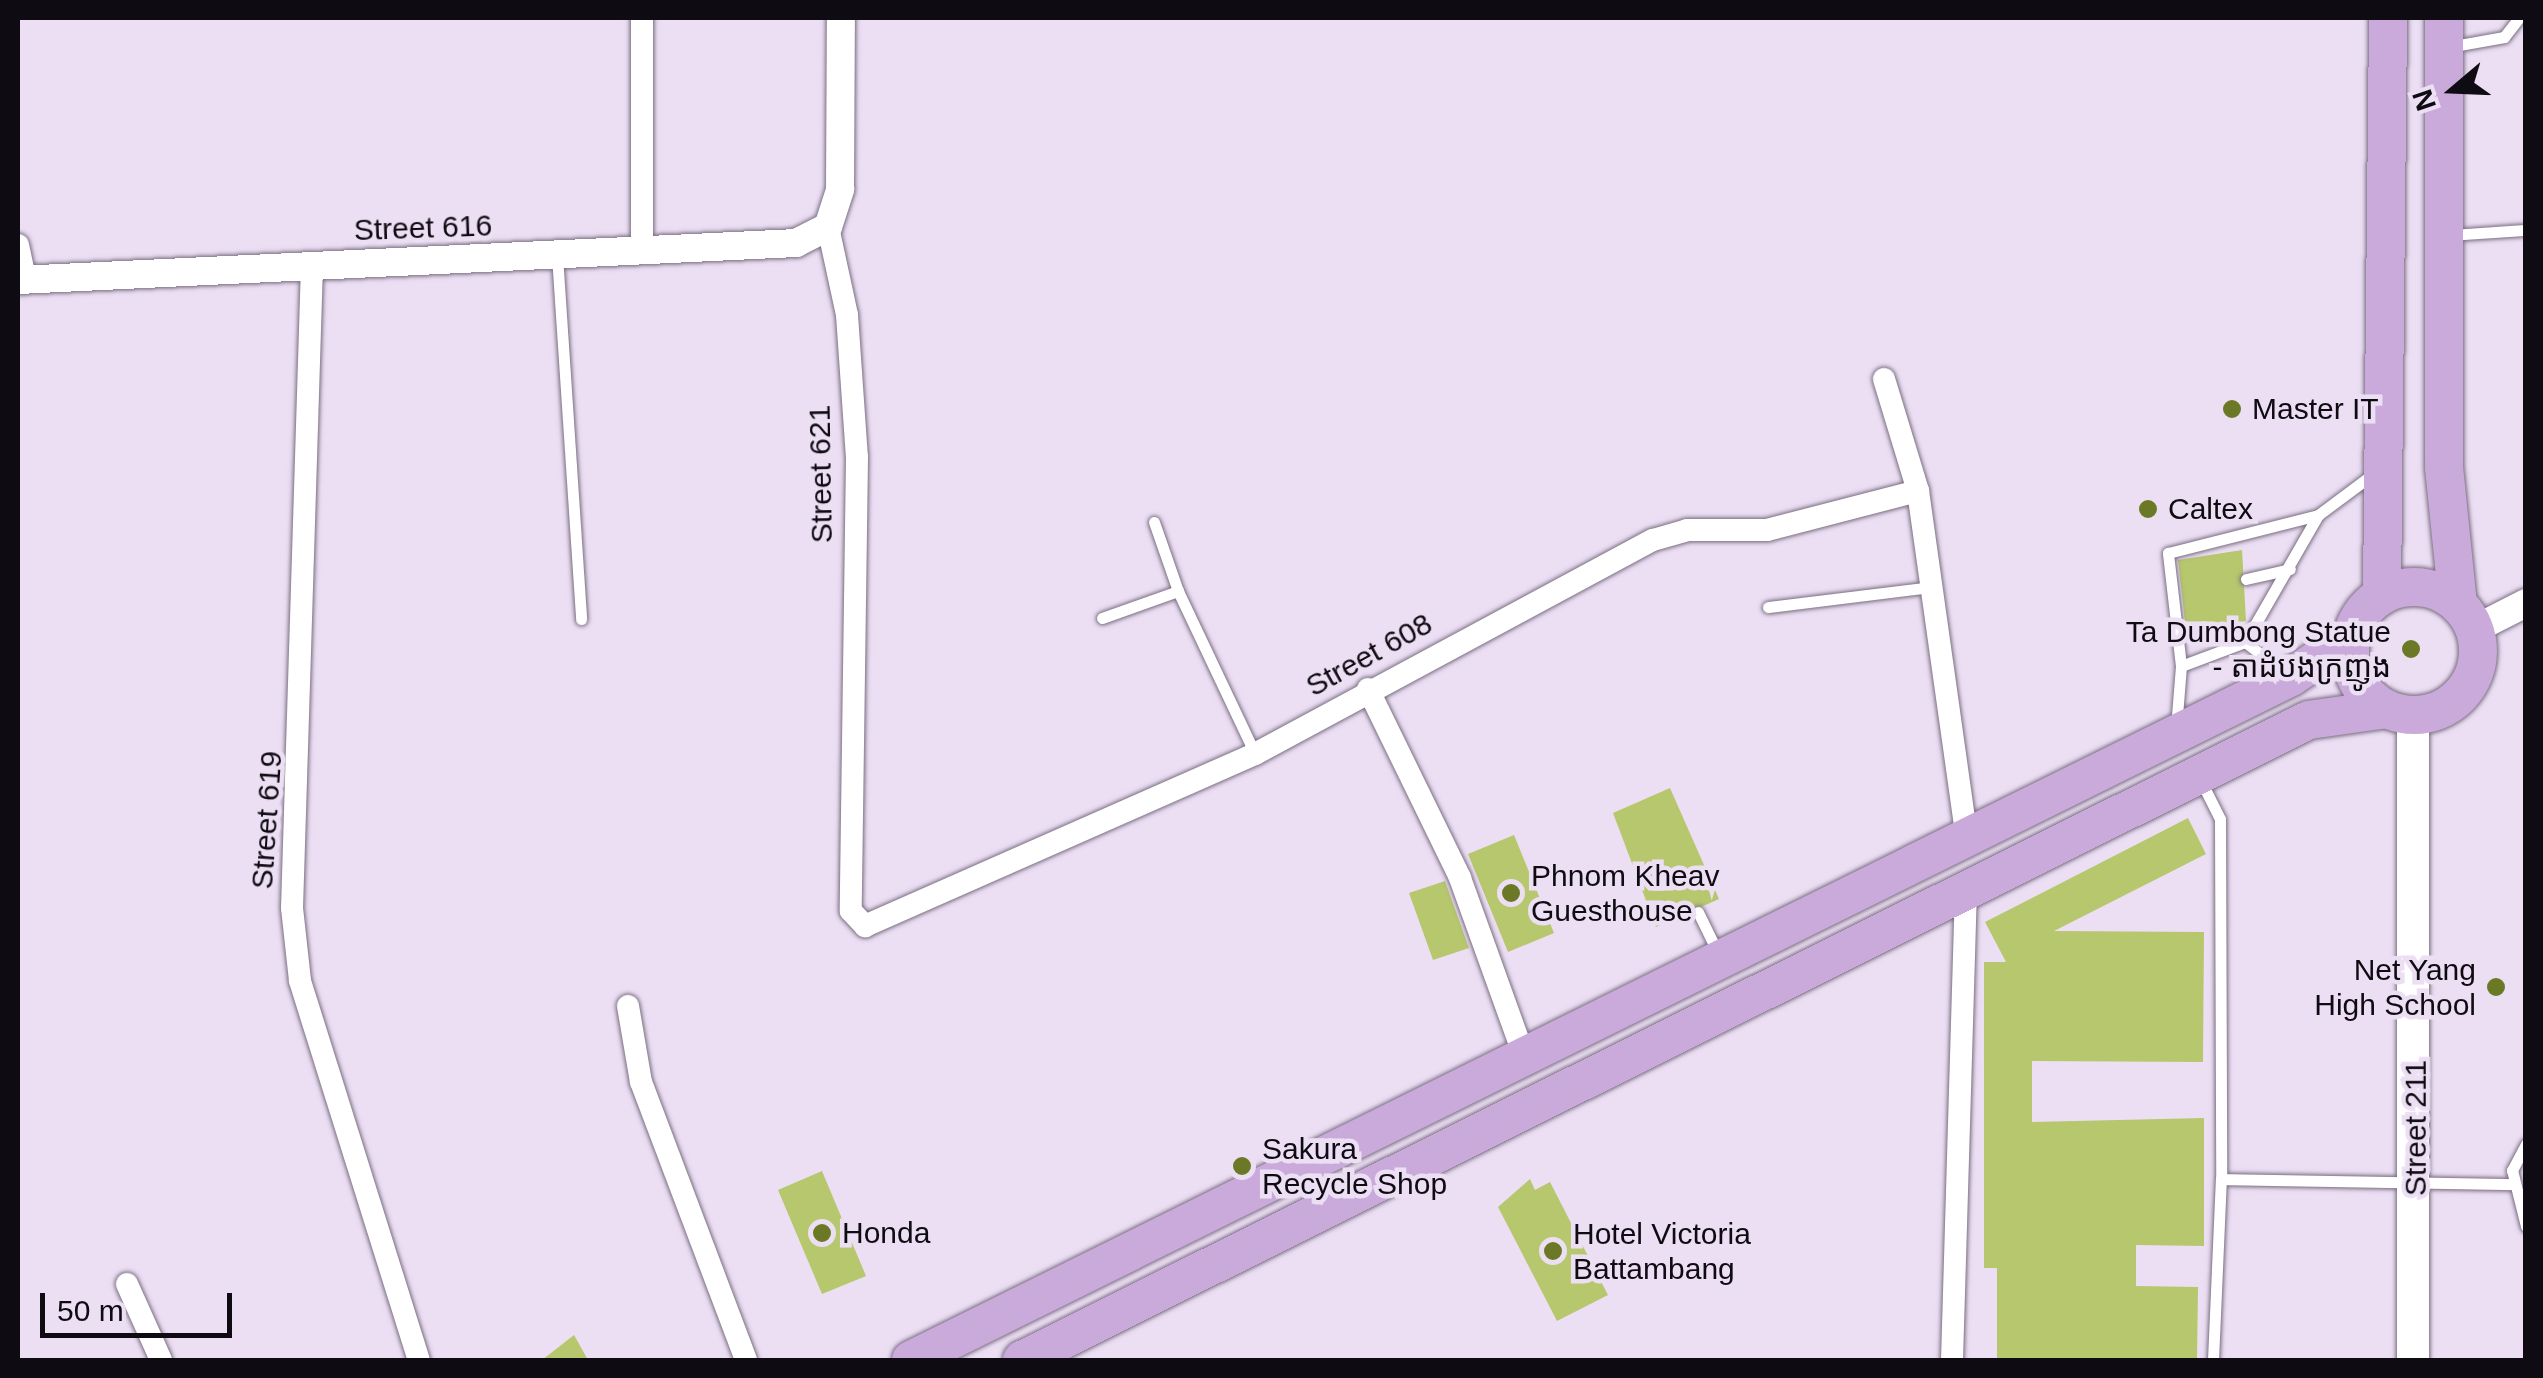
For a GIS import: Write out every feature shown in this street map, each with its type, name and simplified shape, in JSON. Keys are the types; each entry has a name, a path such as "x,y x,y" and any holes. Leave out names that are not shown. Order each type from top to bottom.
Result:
{"main road":[{"path":"911,1360 2291,677 2351,637 2382,594 2389,463 2388,18"},
{"path":"1022,1360 2309,720 2400,713 2462,696 2478,664 2444,467 2444,32"},
{"path":"2382,594 2414,586 2467,616"},
{"path":"2351,637 2353,672 2400,713"},
{"name":"Street 211","path":"2400,713 2416,1183 2414,1360"}],"street":[{"path":"642,18 642,250"},
{"name":"Street 621","path":"841,18 840,189 828,228 847,314 857,456 850,911 865,926"},
{"name":"Street 616","path":"21,280 796,243 828,228"},
{"path":"18,245 21,280"},
{"name":"Street 619","path":"312,265 292,908 300,981 419,1360"},
{"path":"1884,379 1918,491 1967,839"},
{"name":"Street 608","path":"865,926 1255,754 1653,540 1687,530 1766,530 1918,491"},
{"path":"2467,616 2526,603"},
{"path":"1368,690 1460,878 1524,1059"},
{"path":"1952,1360 1966,890"},
{"path":"628,1006 641,1082 746,1360"},
{"path":"127,1284 161,1360"}],"lane":[{"path":"2444,32 2504,37 2519,18"},
{"path":"2444,236 2526,230"},
{"path":"557,255 582,619"},
{"path":"2175,735 2181,666 2168,553 2186,542 2318,514 2389,463"},
{"path":"2181,666 2244,642 2290,569 2318,514"},
{"path":"1154,522 1178,591 1255,754"},
{"path":"2246,578 2290,569"},
{"path":"1768,608 1931,587"},
{"path":"1102,618 1178,591"},
{"path":"2244,642 2291,677"},
{"path":"2198,775 2220,819 2220,1179 2213,1360"},
{"path":"1698,912 1722,961"},
{"path":"2526,1144 2512,1184 2526,1226"},
{"path":"2220,1179 2512,1184"}],"building":[{"path":"2242,550 2246,621 2186,630 2178,560"},
{"path":"1670,788 1719,899 1656,927 1613,813"},
{"path":"2188,818 2206,854 2054,931 2204,932 2203,1062 2032,1061 2032,1122 2204,1118 2204,1246 2136,1245 2136,1286 2198,1287 2197,1360 1997,1360 1997,1268 1984,1268 1984,962 2006,962 1985,922"},
{"name":"Phnom Kheav Guesthouse","path":"1514,835 1554,933 1508,952 1468,854"},
{"path":"1445,881 1469,948 1433,960 1409,893"},
{"name":"Honda","path":"822,1171 866,1276 822,1294 778,1190"},
{"name":"Hotel Victoria Battambang","path":"1530,1179 1535,1190 1550,1182 1608,1295 1557,1321 1498,1207"},
{"path":"574,1335 588,1360 542,1360"}],"place":[{"name":"Master IT","path":"2232,409"},
{"name":"Caltex","path":"2148,509"},
{"name":"Ta Dumbong Statue - តាដំបងក្រញូង","path":"2411,649"},
{"name":"Phnom Kheav Guesthouse","path":"1511,893"},
{"name":"Net Yang High School","path":"2496,987"},
{"name":"Sakura Recycle Shop","path":"1242,1166"},
{"name":"Honda","path":"822,1233"},
{"name":"Hotel Victoria Battambang","path":"1553,1251"}]}
